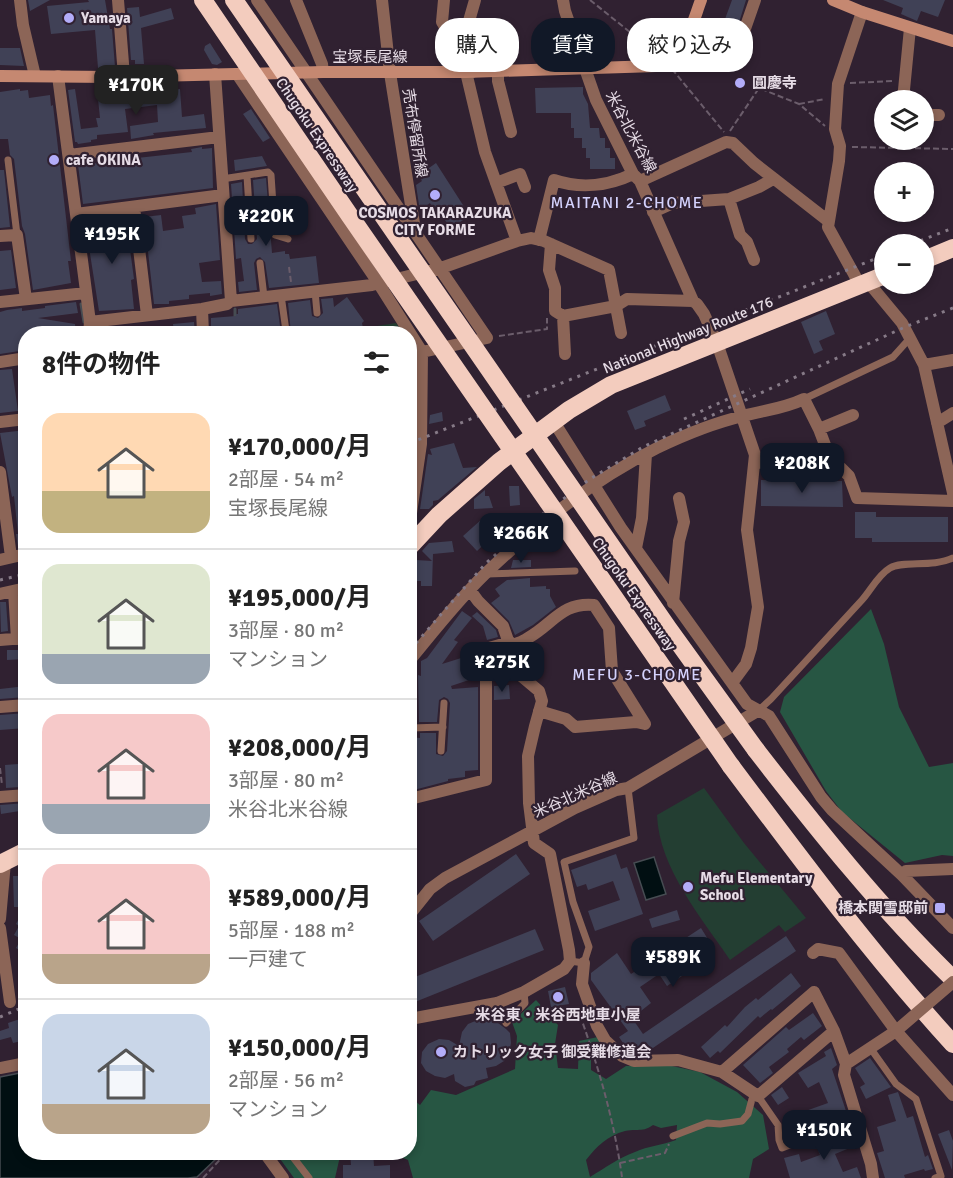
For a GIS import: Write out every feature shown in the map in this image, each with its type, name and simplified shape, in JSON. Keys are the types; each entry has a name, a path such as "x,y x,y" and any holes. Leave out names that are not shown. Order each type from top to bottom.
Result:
{"highway":[{"name":"Chugoku Expressway","path":"203,0 731,766 819,884 897,980 953,1044"},
{"name":"Chugoku Expressway","path":"234,0 668,628 756,750 817,829 881,903 953,980"},
{"path":"934,256 953,249"},
{"name":"National Highway Route 176","path":"417,539 439,515 499,462 554,422 611,385 874,280"},
{"path":"3,863 18,855"}],"street":[{"path":"20,0 23,25 35,76"},
{"path":"118,0 124,76"},
{"path":"257,0 416,234"},
{"path":"296,0 322,64 322,72"},
{"name":"売布停留所線","path":"382,0 390,73 416,234 487,338"},
{"path":"442,18 444,0"},
{"path":"470,18 475,0"},
{"name":"米谷北米谷線","path":"563,0 568,18"},
{"name":"宝塚長尾線","path":"615,68 656,66 677,54 701,0"},
{"path":"749,18 755,0"},
{"path":"833,0 862,12 953,41"},
{"path":"862,12 838,84 835,117 839,142 834,197 827,220 828,227 864,284 903,322 911,337 924,365 953,493"},
{"path":"904,90 910,28"},
{"path":"469,72 485,152 517,241"},
{"name":"宝塚長尾線","path":"0,76 469,72"},
{"path":"498,72 498,81 511,132"},
{"name":"米谷北米谷線","path":"587,72 596,100 637,178 693,301 704,314 717,343 756,462 748,506 747,530 758,607 746,664 732,683"},
{"path":"215,74 231,301"},
{"path":"237,74 379,284 404,326"},
{"path":"58,76 89,326"},
{"path":"934,115 939,115"},
{"path":"69,155 219,137"},
{"path":"539,240 554,180 570,185 601,184 637,178 726,142 733,143 827,220"},
{"path":"496,183 520,174 525,187"},
{"path":"653,212 673,203 729,199 759,188 773,178"},
{"path":"76,214 223,195"},
{"path":"729,199 740,236 747,242 754,260"},
{"path":"134,207 147,315"},
{"path":"0,236 17,235 26,299"},
{"path":"94,326 147,315 202,309 227,304 231,301 379,284 441,268 531,238 551,244 609,270 621,333"},
{"path":"551,244 549,270 555,288 565,354"},
{"path":"0,302 86,293"},
{"path":"559,313 616,306 627,299 693,301"},
{"path":"202,309 203,326"},
{"path":"417,346 487,338"},
{"path":"0,362 18,359"},
{"path":"924,365 953,360"},
{"path":"417,366 421,444 417,472"},
{"path":"417,652 484,574 542,522 594,485 646,454 708,427 742,416 786,408 804,399 819,429 832,466"},
{"path":"937,423 953,413"},
{"path":"819,429 854,415"},
{"path":"0,422 18,420"},
{"path":"554,422 673,603 747,704 769,716 821,797 953,928"},
{"path":"636,548 642,519 646,454"},
{"path":"756,462 841,468 849,476 857,498 953,501"},
{"path":"0,472 5,559"},
{"path":"673,603 679,541 684,522 679,498"},
{"path":"0,594 18,590"},
{"path":"417,1018 497,1003 524,992 564,969 570,961 570,950 550,854 534,843 532,830 527,774 528,756 542,701 539,691 520,675 503,626 470,591"},
{"path":"417,797 486,780 486,672 482,650 527,639 571,607 584,604 594,605 609,628 612,671 645,724 636,722 575,727 566,719 539,711"},
{"path":"0,640 18,639"},
{"path":"0,707 18,706"},
{"name":"米谷北米谷線","path":"417,905 430,889 532,830 616,790 628,788 759,710"},
{"path":"2,796 18,795"},
{"path":"0,919 3,863"},
{"path":"902,875 906,871 953,869"},
{"path":"0,928 10,1002"},
{"path":"813,953 818,949 839,953 896,1031 953,1095"},
{"path":"584,963 582,984 597,1026 605,1040 622,1056 634,1061 678,1060 722,1071 758,1096 834,1031"},
{"path":"846,1064 896,1031 953,980"},
{"path":"722,1071 814,992 834,1031 846,1064 844,1080 871,1164 873,1178"},
{"path":"0,1068 18,1065"},
{"path":"270,1160 283,1178"}],"lane":[{"path":"8,160 17,235"},
{"path":"222,179 268,172 271,175 275,235 288,239"},
{"path":"247,176 251,239"},
{"path":"260,263 264,297"},
{"path":"315,291 317,313"},
{"path":"286,326 287,294"},
{"path":"804,399 893,357 911,337"},
{"path":"759,710 858,605 885,572 901,565 944,563 953,558"},
{"path":"484,574 575,571"},
{"path":"441,751 444,703"},
{"path":"417,728 443,727"},
{"path":"570,961 584,963 590,947 573,902 564,862 634,838 628,788"},
{"path":"506,1023 525,1003 524,992"},
{"path":"871,1049 896,1084 916,1099 941,1176 935,1178"},
{"path":"673,1136 707,1123 741,1121 748,1114 752,1099 758,1096 778,1125 778,1140 782,1148 857,1119"},
{"path":"295,1160 309,1178"}],"path":[{"path":"838,84 905,80"},
{"path":"727,136 759,88 799,104 839,142 953,149"},
{"path":"799,104 837,97"},
{"path":"287,294 289,267"},
{"path":"487,338 547,329 547,318 559,313"},
{"path":"0,768 2,796"},
{"path":"577,1007 602,1080 617,1141 622,1178"},
{"path":"620,1163 665,1154 673,1136"},
{"path":"203,1178 220,1160"}],"green space":[{"path":"396,323 398,326 377,326"},
{"path":"871,609 884,644 899,707 929,767 953,763 953,856 942,855 905,863 842,812 826,791 780,712 784,697"},
{"path":"704,788 744,843 806,918 785,932 779,925 730,960 683,891 665,854 660,835 657,815"},
{"path":"536,1000 558,1025 555,1044 558,1068 578,1069 579,1041 598,1037 610,1054 591,1060 591,1070 606,1079 626,1066 672,1066 700,1072 737,1092 763,1115 769,1149 753,1159 749,1178 413,1178 408,1160 417,1160 417,1103 420,1105 431,1090 456,1095 515,1069 517,1036 512,1022","holes":["653,1125 661,1128 677,1125 676,1140 629,1154 590,1177 586,1160 598,1146 608,1139 625,1131 642,1130"]},
{"path":"281,1160 339,1160 335,1178 294,1178"}],"shaded area":[{"path":"654,857 666,894 646,900 634,863"},
{"path":"18,1073 18,1160 215,1160 197,1177 188,1178 0,1178 0,1077"}],"building":[{"path":"28,0 50,0 30,11"},
{"path":"88,0 105,0 110,29 112,29 115,67 98,68 95,30 51,34 47,6 89,2"},
{"path":"732,0 746,0 740,18 725,18"},
{"path":"883,0 945,0 938,17 921,11 917,21 901,14 903,8"},
{"path":"139,7 140,17 171,8 174,19 141,28 144,64 135,64 135,60 131,60 127,8"},
{"path":"210,43 222,62 217,65 212,64 204,50 205,46"},
{"path":"0,48 20,48 24,66 0,65"},
{"path":"583,87 583,94 588,104 590,128 599,128 600,138 605,138 605,148 610,148 610,158 615,158 615,169 590,169 590,158 586,158 586,148 582,148 582,138 574,138 571,113 536,113 535,88"},
{"path":"20,89 20,91 28,90 29,98 50,95 51,106 53,105 71,261 68,261 71,283 33,290 14,159 10,155 8,139 0,139 0,92"},
{"path":"75,89 81,129 98,127 96,118 100,118 98,99 131,97 130,94 180,89 182,117 204,114 206,128 153,133 154,135 131,139 130,126 158,122 157,105 125,109 128,132 97,135 97,139 91,142 78,144 75,142 68,90"},
{"path":"251,109 270,138 263,142 243,114"},
{"path":"202,147 202,149 212,148 213,188 83,204 78,165 106,162 106,166 138,162 137,158 192,152 191,149"},
{"path":"262,156 267,166 235,171 234,160"},
{"name":"COSMOS TAKARAZUKA CITY FORME","path":"436,163 470,216 450,228 440,212 436,214 430,203 422,209 419,205 416,185 422,181 416,172 427,165 429,168"},
{"path":"0,170 4,170 10,227 0,228"},
{"path":"266,178 272,253 285,251 285,254 289,254 290,259 316,256 319,283 269,288 265,262 260,257 254,263 257,290 239,292 238,282 244,281 241,258 236,259 231,184 242,182 245,239 248,244 252,244 257,239 253,180"},
{"path":"216,204 220,260 199,263 202,282 221,281 222,294 189,295 189,299 169,301 169,304 154,304 144,217 161,215 163,231 184,228 182,216 196,214 195,208"},
{"path":"126,219 134,279 131,280 134,309 99,311 86,228 90,227 90,223"},
{"path":"11,250 16,288 0,290 0,251"},
{"path":"347,297 364,321 363,326 290,326 288,303 310,300 312,316 318,318 323,313 321,299 333,298 334,307"},
{"path":"76,302 78,313 38,318 75,324 75,326 18,326 18,351 0,354 0,312 22,308 22,311 45,308 45,306"},
{"path":"277,304 280,326 211,326 211,318 236,316 238,309"},
{"path":"826,311 835,334 819,341 823,350 814,354 801,322"},
{"path":"194,322 194,326 173,326 173,324"},
{"path":"12,369 18,411 0,413 0,370"},
{"path":"665,395 671,410 644,421 646,426 635,430 627,411"},
{"path":"442,412 443,421 429,424 430,415"},
{"path":"18,431 18,534 14,496 12,497 0,433"},
{"path":"454,443 463,468 477,467 438,500 433,501 429,509 420,509 428,454 432,455 430,449"},
{"path":"761,480 842,481 843,507 761,506"},
{"path":"509,486 519,486 520,505 510,506"},
{"path":"485,490 485,496 489,496 493,508 474,509 474,499"},
{"path":"855,512 876,512 876,517 948,517 948,542 872,542 872,538 855,538"},
{"path":"482,519 496,533 477,551 463,536"},
{"path":"452,541 454,552 433,554 432,586 421,586 421,581 417,581 417,560 432,561 422,551 429,543"},
{"path":"513,560 531,560 531,567 511,568"},
{"path":"530,578 530,587 546,586 546,589 550,589 550,596 556,607 533,625 515,635 509,621 491,603 500,596 495,589 507,580"},
{"path":"0,602 6,602 8,631 1,632"},
{"path":"462,611 472,618 454,640 458,642 442,664 474,654 478,677 451,686 452,689 478,687 478,770 465,771 465,777 448,779 448,781 417,789 417,738 420,738 420,733 436,733 436,754 443,756 447,751 450,703 448,699 444,697 439,700 437,722 419,722 418,675 421,676 421,661 427,658"},
{"path":"477,612 496,630 498,637 487,640 483,626 472,616"},
{"path":"7,650 18,650 18,659 7,660"},
{"path":"503,652 509,668 494,672 491,656"},
{"path":"509,685 510,699 494,700 494,686"},
{"path":"18,687 18,698 0,699 0,689"},
{"path":"18,714 18,729 0,730 0,715"},
{"path":"18,764 18,787 6,788 5,765"},
{"path":"18,804 18,811 1,814 0,805"},
{"path":"516,854 530,874 433,941 419,921"},
{"path":"616,854 621,869 627,867 643,914 595,931 588,911 620,900 613,881 588,890 586,884 577,887 571,870"},
{"path":"13,876 18,876 18,907 14,907"},
{"path":"677,910 680,920 652,928 649,919"},
{"path":"701,928 709,941 674,964 682,976 667,986 659,974 640,987 651,1003 632,1018 643,1034 786,936 796,951 647,1052 641,1045 632,1051 627,1049 619,1037 628,1031 591,980 591,973 617,953 631,974"},
{"path":"535,929 544,950 417,1001 417,976"},
{"path":"791,973 801,986 772,1010 760,1018 758,1016 720,1053 718,1051 710,1058 701,1047 725,1025 727,1027 745,1007 756,998 758,1000"},
{"name":"米谷東・米谷西地車小屋","path":"565,987 569,1004 551,1007 548,991"},
{"path":"813,1013 822,1026 804,1040 801,1037 787,1049 789,1052 769,1067 773,1073 760,1083 743,1065 786,1027 789,1030"},
{"name":"カトリック女子 御受難修道会","path":"485,1017 494,1020 510,1033 511,1043 504,1061 486,1068 488,1078 465,1087 455,1081 454,1074 445,1078 426,1071 421,1063 422,1052 428,1044 439,1039 449,1040 459,1046 462,1032 468,1024"},
{"path":"18,1020 18,1042 13,1043 11,1037 0,1040 0,1031 9,1028 8,1023"},
{"path":"831,1048 837,1065 832,1069 846,1111 835,1113 788,1132 783,1119 828,1103 819,1082 808,1088 798,1073 826,1056 824,1052"},
{"path":"870,1058 891,1087 866,1099 860,1087 865,1084 855,1068"},
{"path":"782,1087 789,1098 778,1105 771,1095"},
{"path":"898,1092 907,1118 913,1116 925,1157 928,1155 933,1169 925,1171 924,1169 904,1175 905,1178 885,1178 877,1153 884,1151 877,1127 896,1121 888,1095"},
{"path":"851,1127 857,1145 835,1154 843,1172 857,1167 861,1178 790,1178 784,1158 799,1154 801,1162 820,1155 818,1150 837,1142 835,1135"},
{"path":"949,1130 953,1141 952,1170 938,1134"},
{"path":"351,1160 374,1160 374,1166 390,1165 390,1178 343,1178 343,1165 351,1165"}],"waterway":[{"path":"81,304 84,322"},
{"path":"235,309 235,319"}],"railway":[{"path":"934,235 953,228"},
{"path":"417,440 874,259"},
{"path":"417,642 486,563 535,520 590,479 643,447 905,327 953,308"},
{"path":"684,419 750,389"},
{"path":"0,580 18,576"},
{"path":"0,1017 18,1009"}],"place":[{"name":"Yamaya","path":"69,18"},
{"name":"圓慶寺","path":"740,83"},
{"name":"cafe OKINA","path":"54,160"},
{"name":"COSMOS TAKARAZUKA CITY FORME","path":"435,195"},
{"name":"Mefu Elementary School","path":"688,887"},
{"name":"橋本関雪邸前","path":"940,908"},
{"name":"米谷東・米谷西地車小屋","path":"558,997"},
{"name":"カトリック女子 御受難修道会","path":"441,1052"}],"district":[{"name":"MAITANI 2-CHOME","path":"627,202"},
{"name":"MEFU 3-CHOME","path":"637,674"}]}
